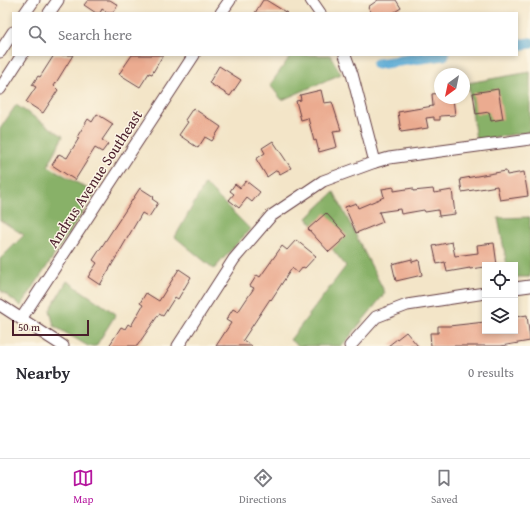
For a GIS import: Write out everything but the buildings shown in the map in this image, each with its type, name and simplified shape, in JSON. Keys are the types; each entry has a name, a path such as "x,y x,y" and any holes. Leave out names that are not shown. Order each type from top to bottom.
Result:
{"street":[{"path":"26,12 34,0"},
{"path":"50,12 58,0"},
{"path":"222,12 230,0"},
{"path":"311,0 319,12"},
{"path":"0,52 12,34"},
{"path":"0,89 21,56"},
{"name":"Andrus Avenue Southeast","path":"21,319 193,56"},
{"path":"345,56 352,74 375,162"},
{"path":"178,346 234,259 271,216 323,181 375,162 530,139"},
{"path":"518,288 530,286"},
{"path":"350,346 376,317 407,304 482,293"},
{"path":"0,305 63,346"}],"green space":[{"path":"290,56 331,56 341,74 282,100 270,85"},
{"path":"530,72 530,132 476,140 470,97 470,83"},
{"path":"16,105 63,136 48,166 95,193 21,306 0,290 0,259 24,235 0,220 0,129"},
{"path":"205,184 250,229 214,269 175,237"},
{"path":"334,192 385,293 342,346 299,346 290,340 346,266 307,218"},
{"path":"530,217 530,277 518,277 518,262 506,262 498,218"},
{"path":"67,281 116,314 96,346 88,346 54,326 50,310"}],"waterway":[{"path":"518,45 530,43"},
{"path":"377,64 437,56"}]}
